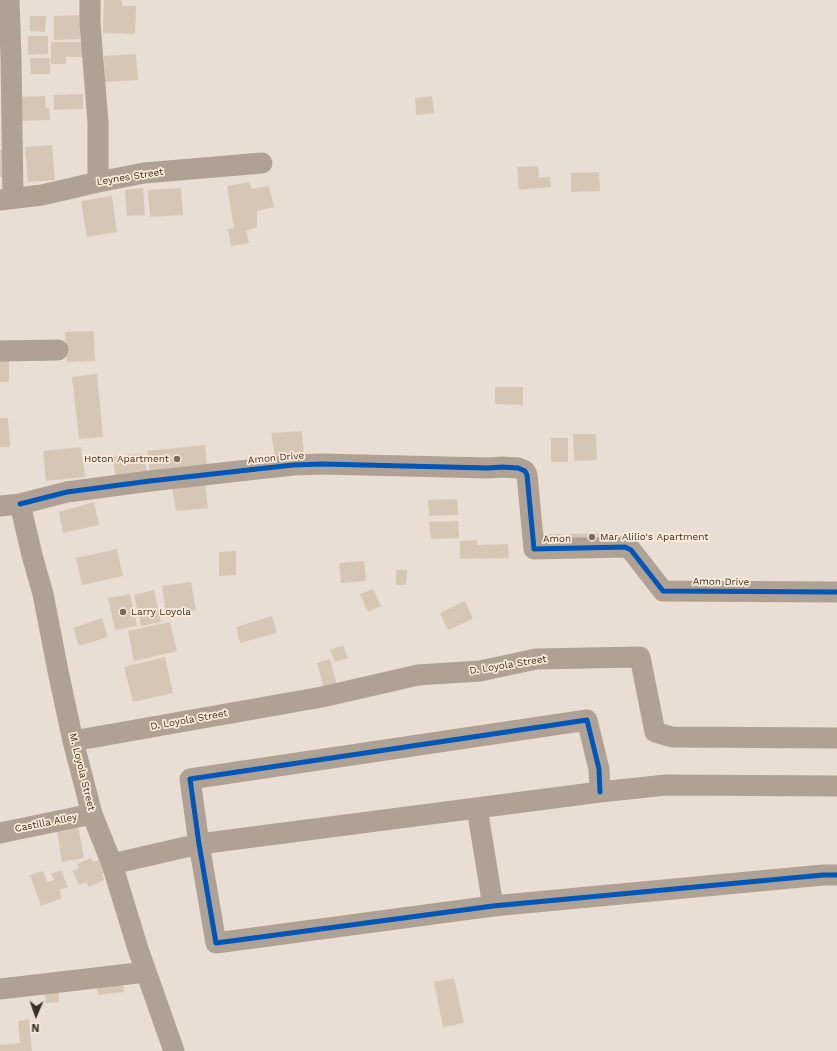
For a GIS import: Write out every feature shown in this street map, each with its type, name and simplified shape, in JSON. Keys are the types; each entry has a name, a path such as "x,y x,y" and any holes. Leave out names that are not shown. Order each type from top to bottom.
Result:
{"street":[{"path":"7,199 11,58 9,0"},
{"path":"90,0 90,24 98,122 98,182"},
{"name":"Leynes Street","path":"7,199 42,195 144,173 262,163"},
{"path":"0,351 58,350"},
{"name":"Amon Drive","path":"10,505 68,492 292,465 315,464 518,468 525,471 528,480"},
{"name":"Amon","path":"528,480 534,549 625,547"},
{"name":"M. Loyola Street","path":"10,505 32,555 43,594 73,741 92,814 112,864 146,972 174,1051"},
{"name":"Amon Drive","path":"625,547 632,550 663,591 837,592"},
{"name":"D. Loyola Street","path":"73,741 322,697 418,675 480,671 536,659 640,657 655,732 672,737 837,738"},
{"path":"600,792 599,769 587,720 190,779 199,844 216,943 493,906 837,875"},
{"path":"112,864 199,844 600,792 666,785 837,786"},
{"path":"477,808 493,906"},
{"name":"Castilla Alley","path":"0,833 92,814"},
{"path":"0,989 146,972"}],"building":[{"path":"104,0 122,0 122,6 136,6 135,34 103,33"},
{"path":"80,15 80,39 54,40 54,16"},
{"path":"30,16 46,16 45,32 30,31"},
{"path":"28,36 48,36 48,54 28,55"},
{"path":"51,42 85,42 84,57 66,57 66,64 51,64"},
{"path":"136,54 138,80 105,82 104,56"},
{"path":"30,58 50,58 50,74 31,74"},
{"path":"83,94 83,109 54,110 54,95"},
{"path":"45,96 46,108 49,108 50,120 21,121 20,97"},
{"path":"432,96 434,113 416,115 415,98"},
{"path":"52,145 55,180 28,182 25,147"},
{"path":"0,150 3,150 8,178 0,177"},
{"path":"538,166 539,178 550,177 551,187 519,190 517,167"},
{"path":"599,172 600,191 571,192 571,173"},
{"path":"249,182 252,189 269,186 274,207 257,211 257,227 246,231 249,243 231,246 228,229 234,228 227,186"},
{"path":"143,188 145,215 127,216 125,190"},
{"path":"181,188 183,215 150,217 148,190"},
{"path":"112,196 117,232 87,237 81,201"},
{"path":"94,331 95,361 67,362 65,332"},
{"path":"0,356 9,356 9,382 0,382"},
{"path":"97,374 103,437 79,439 72,377"},
{"path":"495,387 523,387 523,405 495,404"},
{"path":"0,418 8,418 10,447 0,447"},
{"path":"302,431 304,455 275,457 271,433"},
{"path":"573,434 596,434 597,460 574,461"},
{"path":"551,438 568,438 568,462 551,462"},
{"name":"Hoton Apartment","path":"205,445 207,466 150,473 147,451"},
{"path":"81,447 85,477 46,481 43,451"},
{"path":"144,453 148,479 116,483 113,457"},
{"path":"205,483 208,508 176,511 172,487"},
{"path":"457,499 458,515 429,516 428,500"},
{"path":"94,502 99,525 63,533 59,512"},
{"path":"458,521 459,538 431,539 429,522"},
{"name":"Mar Alilio's Apartment","path":"614,533 614,541 571,542 570,534"},
{"path":"543,534 562,534 563,543 543,543"},
{"path":"477,540 477,545 508,544 509,558 460,559 460,541"},
{"path":"117,549 123,576 82,585 76,558"},
{"path":"236,551 236,575 219,576 219,552"},
{"path":"364,561 366,581 341,583 339,563"},
{"path":"396,570 407,570 406,585 396,585"},
{"path":"191,582 196,610 166,614 162,586"},
{"path":"373,589 381,606 368,612 360,594"},
{"path":"154,590 161,622 141,626 134,595"},
{"name":"Larry Loyola","path":"130,594 137,626 115,630 108,598"},
{"path":"465,601 473,619 448,630 440,613"},
{"path":"272,616 277,633 240,643 236,627"},
{"path":"102,618 108,637 79,646 73,628"},
{"path":"170,622 177,651 134,661 128,631"},
{"path":"343,645 348,658 335,662 330,650"},
{"path":"165,657 173,693 133,702 124,667"},
{"path":"330,659 338,689 325,692 317,663"},
{"path":"78,826 84,858 62,862 57,830"},
{"path":"91,858 93,862 99,860 105,873 102,874 104,880 89,887 86,882 79,885 73,871 79,868 77,864"},
{"path":"61,870 68,887 59,890 62,898 41,906 30,875 43,871 47,882 54,880 51,874"},
{"path":"454,978 464,1023 443,1027 434,982"},
{"path":"122,979 124,992 98,995 96,983"},
{"path":"58,985 59,1002 46,1003 44,986"},
{"path":"29,1019 32,1051 0,1051 0,1045 20,1043 18,1021"}],"cycle path":[{"path":"20,504 67,492 293,465 322,464 518,468 525,471 527,475 534,549 625,547 631,550 663,591 837,592"},
{"path":"600,792 599,769 587,720 190,779 199,844 216,943 493,906 823,875 837,875"}],"place":[{"name":"Hoton Apartment","path":"177,459"},
{"name":"Mar Alilio's Apartment","path":"592,537"},
{"name":"Larry Loyola","path":"123,612"}]}
